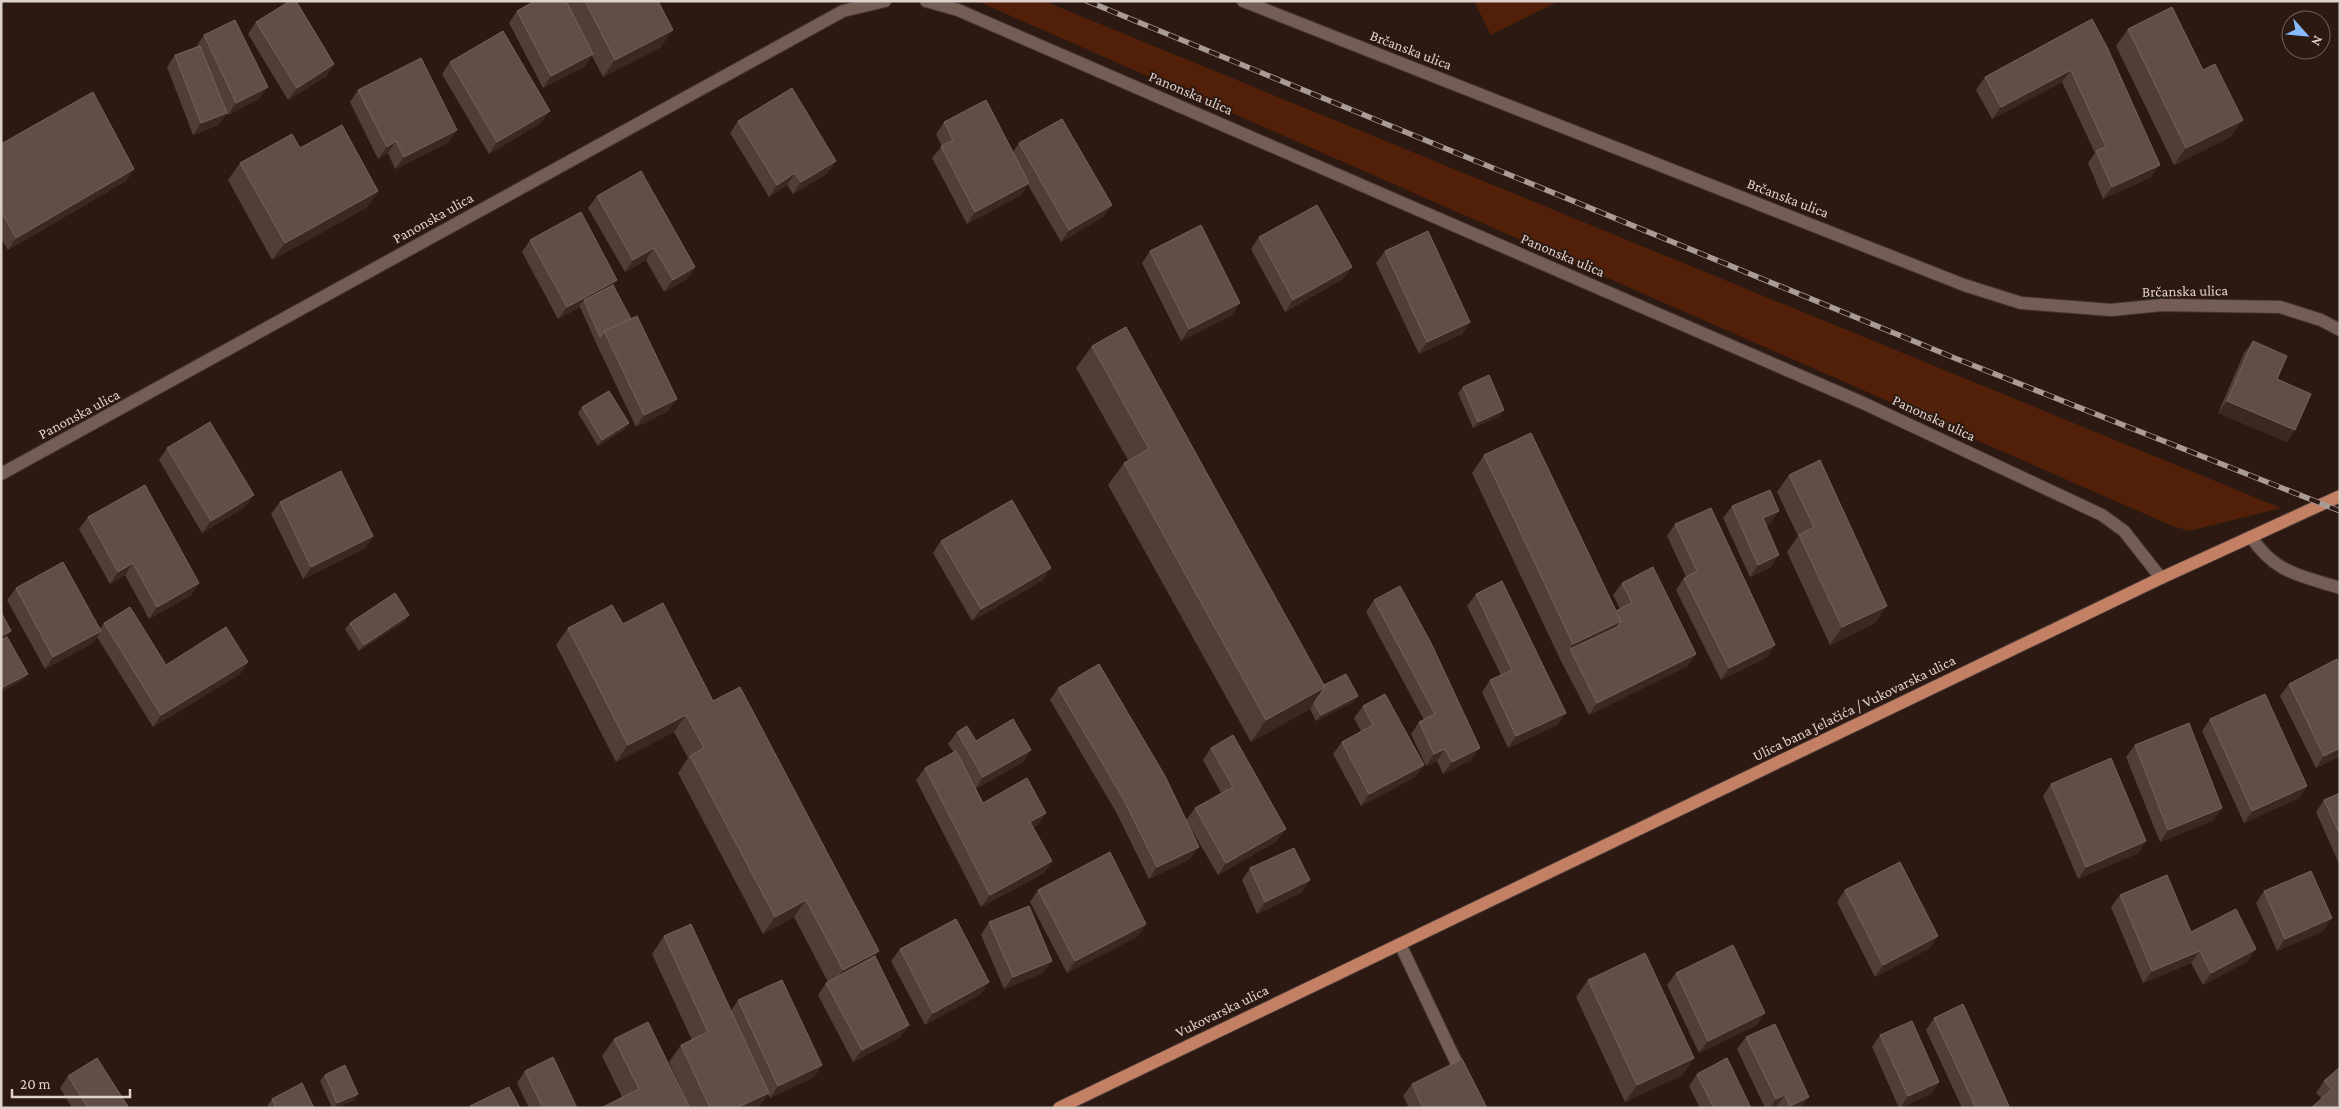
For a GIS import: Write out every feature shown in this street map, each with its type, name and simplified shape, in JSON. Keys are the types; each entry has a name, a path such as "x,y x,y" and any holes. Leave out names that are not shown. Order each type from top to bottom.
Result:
{"main road":[{"name":"Ulica bana Jelačića / Vukovarska ulica","path":"1400,944 2161,578 2340,496"},
{"name":"Vukovarska ulica","path":"1059,1108 1400,944"}],"street":[{"name":"Panonska ulica","path":"1,474 843,10 885,1"},
{"name":"Panonska ulica","path":"926,1 958,10 1899,419 2102,515 2124,531 2161,578"},
{"name":"Brčanska ulica","path":"1243,1 1964,285 2021,303 2110,310 2162,305 2280,307 2321,320 2340,330"},
{"path":"2251,537 2263,556 2279,568 2340,588"},
{"path":"1400,944 1478,1108"}],"shaded area":[{"path":"977,1 1044,1 2281,508 2189,531 2170,525"},
{"path":"1474,1 1559,1 1491,35"}],"building":[{"path":"290,1 296,1 334,64 297,88 256,22"},
{"path":"535,1 566,1 593,54 551,76 517,11"},
{"path":"585,1 658,1 673,30 615,60"},
{"path":"2172,7 2203,70 2215,64 2243,120 2186,148 2128,29"},
{"path":"2092,19 2108,49 2160,165 2112,187 2096,151 2106,147 2071,70 2001,107 1985,77"},
{"path":"235,20 268,87 236,103 204,35"},
{"path":"503,31 550,111 497,142 450,62"},
{"path":"200,46 227,113 201,123 175,55"},
{"path":"421,58 457,130 404,157 396,141 387,147 358,90"},
{"path":"792,88 836,161 801,182 795,173 777,185 738,121"},
{"path":"93,92 134,169 16,238 1,211 1,144"},
{"path":"986,100 1029,183 975,212 941,146 953,140 944,122"},
{"path":"1062,119 1112,205 1069,230 1019,143"},
{"path":"342,125 378,191 285,243 240,163 292,134 300,148"},
{"path":"641,171 695,267 673,280 654,248 633,260 597,196"},
{"path":"1317,205 1352,267 1293,300 1259,237"},
{"path":"581,212 617,280 567,307 530,240"},
{"path":"1201,225 1240,303 1189,329 1150,251"},
{"path":"1428,231 1470,322 1427,342 1385,251"},
{"path":"613,285 631,319 604,331 600,337 584,300"},
{"path":"637,316 677,399 644,415 604,331"},
{"path":"1126,327 1325,687 1266,720 1124,463 1149,449 1092,346"},
{"path":"2253,341 2287,356 2277,379 2311,394 2295,430 2227,401"},
{"path":"1489,375 1504,410 1478,422 1463,387"},
{"path":"609,391 629,423 602,440 582,407"},
{"path":"210,422 254,495 211,521 167,448"},
{"path":"1531,433 1621,621 1573,644 1484,455"},
{"path":"1820,460 1887,606 1842,627 1799,535 1814,527 1789,475"},
{"path":"341,471 373,536 311,567 280,502"},
{"path":"145,485 199,583 157,607 133,563 118,572 88,517"},
{"path":"1770,490 1779,511 1763,518 1779,555 1758,565 1732,506"},
{"path":"1012,500 1051,568 981,609 941,541"},
{"path":"1711,508 1775,645 1729,668 1684,578 1697,571 1675,524"},
{"path":"63,562 101,631 53,657 16,588"},
{"path":"1653,567 1696,654 1597,703 1570,649 1617,627 1621,621 1616,611 1632,603 1622,583"},
{"path":"1502,581 1566,713 1516,736 1490,680 1512,670 1476,594"},
{"path":"1400,586 1431,643 1480,748 1452,762 1445,749 1434,754 1419,722 1435,714 1374,600"},
{"path":"395,593 409,615 364,645 350,623"},
{"path":"663,603 713,701 740,687 879,951 843,970 806,900 775,917 690,756 704,748 686,715 628,745 568,628 612,605 623,624"},
{"path":"130,607 166,665 226,627 248,662 161,715 104,623"},
{"path":"1,612 11,631 1,636"},
{"path":"7,637 28,674 1,688 1,640"},
{"path":"2337,659 2340,665 2340,748 2324,756 2289,684"},
{"path":"1099,664 1165,776 1199,847 1157,867 1124,800 1058,688"},
{"path":"1346,674 1358,696 1321,715 1314,703 1325,687 1324,685"},
{"path":"1385,694 1424,765 1369,794 1342,742 1373,725 1363,706"},
{"path":"2265,694 2307,786 2252,811 2210,719"},
{"path":"1013,719 1031,750 983,777 957,732 967,726 976,741"},
{"path":"2189,723 2222,808 2168,830 2135,745"},
{"path":"1233,735 1286,829 1226,863 1195,808 1233,787 1211,748"},
{"path":"956,751 983,803 1027,778 1046,813 1030,822 1052,861 990,895 925,768"},
{"path":"2111,758 2146,841 2086,867 2051,784"},
{"path":"2340,793 2340,835 2324,800"},
{"path":"1294,848 1310,880 1265,902 1250,868"},
{"path":"1110,852 1146,924 1075,961 1038,890"},
{"path":"1900,862 1938,936 1883,965 1845,890"},
{"path":"2311,871 2332,918 2285,939 2264,891"},
{"path":"2167,875 2191,932 2236,909 2256,949 2211,973 2200,951 2152,971 2120,895"},
{"path":"1029,906 1052,961 1013,977 989,922"},
{"path":"956,919 989,982 933,1013 900,949"},
{"path":"691,924 769,1093 736,1108 710,1108 681,1045 708,1032 664,936"},
{"path":"1733,945 1765,1013 1708,1041 1676,973"},
{"path":"1645,953 1694,1058 1637,1085 1588,980"},
{"path":"875,956 909,1025 862,1050 826,983"},
{"path":"782,980 822,1065 778,1086 738,1000"},
{"path":"1963,1004 2009,1106 2005,1108 1976,1108 1934,1018"},
{"path":"1912,1021 1939,1082 1908,1096 1880,1035"},
{"path":"648,1022 690,1108 603,1108 639,1089 614,1039"},
{"path":"1775,1024 1809,1097 1790,1106 1785,1095 1776,1099 1746,1037"},
{"path":"553,1057 577,1108 543,1108 525,1071"},
{"path":"97,1058 129,1108 88,1108 68,1076"},
{"path":"1727,1058 1751,1108 1714,1108 1697,1074"},
{"path":"1462,1059 1487,1108 1423,1108 1412,1084"},
{"path":"345,1065 358,1094 337,1103 325,1075"},
{"path":"2340,1067 2340,1108 2311,1108 2332,1089 2324,1081"},
{"path":"302,1083 314,1108 276,1108 272,1099"},
{"path":"509,1087 520,1108 472,1108 470,1106"}],"railway":[{"path":"1087,1 1957,359 2340,511"}]}
